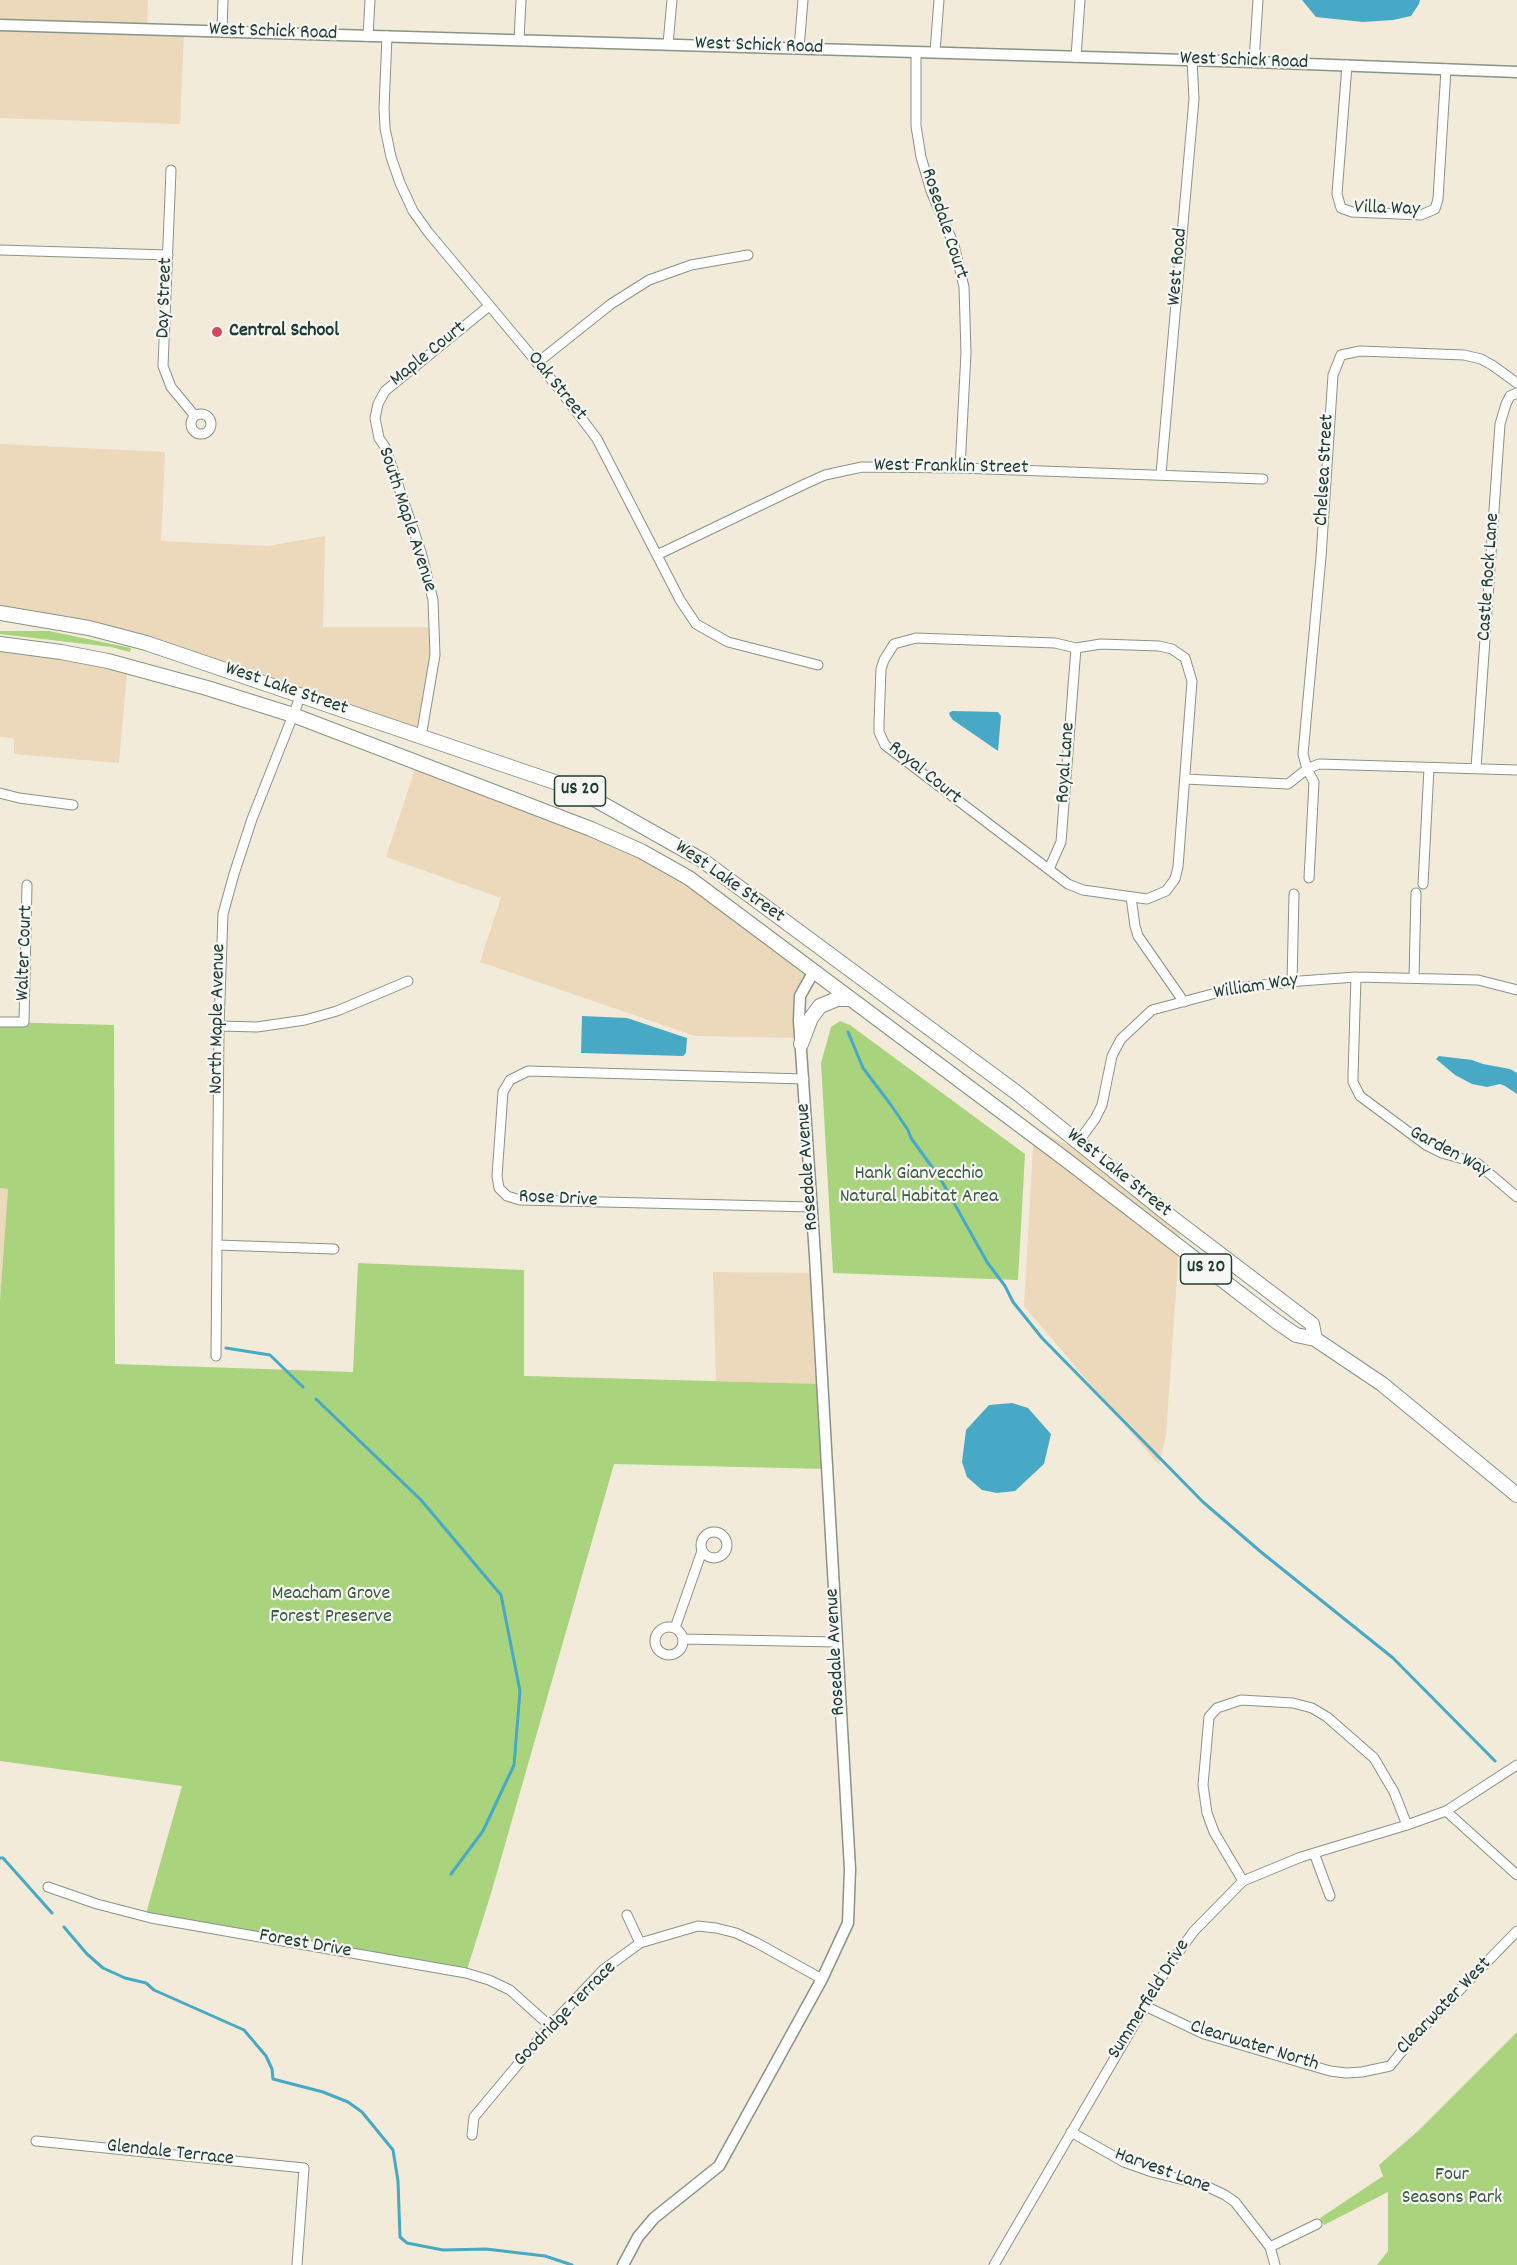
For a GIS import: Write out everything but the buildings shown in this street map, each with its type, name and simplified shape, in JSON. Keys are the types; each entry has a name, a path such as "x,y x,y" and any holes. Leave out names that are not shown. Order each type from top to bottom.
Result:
{"main road":[{"name":"West Lake Street","path":"0,614 89,628 146,643 578,790 702,860 1017,1092 1170,1216 1312,1324 1316,1339"},
{"name":"West Lake Street","path":"0,644 108,661 207,688 293,715 591,829 641,851 689,878 1065,1159 1277,1322 1296,1335 1316,1339 1382,1384 1517,1495"},
{"path":"814,971 827,954"},
{"path":"801,1044 811,1018 820,1006 837,999 851,999"}],"street":[{"path":"222,31 223,0"},
{"path":"368,36 370,0"},
{"path":"519,40 521,0"},
{"path":"668,45 672,0"},
{"path":"799,48 802,0"},
{"path":"936,52 939,0"},
{"path":"1076,57 1080,0"},
{"path":"1254,62 1258,0"},
{"name":"West Schick Road","path":"0,25 936,52 1517,72"},
{"name":"Oak Street","path":"387,36 385,128 391,157 413,210 428,232 597,438 680,600 696,624 728,642 818,665"},
{"name":"Rosedale Court","path":"916,52 916,126 921,157 931,191 954,245 964,287 966,343 960,468"},
{"name":"West Road","path":"1161,474 1194,99 1192,60"},
{"name":"Villa Way","path":"1347,65 1337,194 1341,208 1352,212 1420,215 1435,209 1438,199 1446,69"},
{"name":"Day Street","path":"171,170 163,366 171,387 195,416"},
{"path":"0,250 168,255"},
{"path":"537,363 611,304 649,280 691,265 748,255"},
{"name":"Maple Court","path":"376,410 385,391 489,306"},
{"name":"Chelsea Street","path":"1307,769 1304,754 1321,557 1331,383 1341,355 1366,351 1464,355 1481,359 1517,383"},
{"name":"Castle Rock Lane","path":"1476,768 1500,424 1510,396 1517,393"},
{"name":"South Maple Avenue","path":"376,410 376,429 421,552 433,600 435,655 421,737"},
{"name":"West Franklin Street","path":"657,555 825,475 862,467 1161,474 1263,479"},
{"name":"Royal Court","path":"1049,869 885,745 879,732 881,669 894,644 909,639 1056,643 1076,648"},
{"path":"1049,869 1068,884 1083,890 1147,899 1166,891 1178,867 1192,681 1185,658 1172,649 1159,646 1101,644 1076,648"},
{"name":"Royal Lane","path":"1049,869 1061,842 1076,648"},
{"name":"North Maple Avenue","path":"216,1356 221,936 226,898 252,819 301,695"},
{"path":"1185,779 1288,784 1307,769 1319,764 1517,770"},
{"path":"1423,884 1429,768"},
{"path":"1307,769 1314,782 1309,878"},
{"path":"0,793 19,798 73,805"},
{"name":"Walter Court","path":"0,1022 24,1022 27,885"},
{"path":"1414,978 1416,893"},
{"path":"1292,982 1294,894"},
{"path":"1131,897 1138,936 1184,1002"},
{"name":"Rosedale Avenue","path":"623,2265 638,2237 654,2218 719,2166 822,1979 848,1923 850,1869 799,1020 800,996 814,971"},
{"name":"William Way","path":"1078,1142 1102,1105 1112,1056 1121,1039 1152,1010 1235,988 1356,977 1478,980 1517,990"},
{"name":"Garden Way","path":"1356,977 1353,1082 1360,1096 1426,1145 1442,1153 1477,1163 1517,1197"},
{"path":"219,1026 257,1027 305,1020 337,1011 408,981"},
{"name":"Rose Drive","path":"804,1079 528,1071 510,1080 503,1092 497,1176 499,1188 507,1196 520,1200 812,1207"},
{"path":"217,1245 334,1249"},
{"path":"675,1628 702,1551"},
{"path":"666,1626 675,1628 683,1639 681,1648 674,1654 664,1654 656,1649 654,1640 658,1631 666,1626"},
{"path":"683,1639 837,1642"},
{"path":"1243,1881 1214,1832 1207,1813 1203,1785 1209,1717 1217,1708 1241,1700 1293,1702 1312,1708 1327,1717 1374,1758 1394,1792 1407,1825"},
{"name":"Summerfield Drive","path":"994,2265 1169,1965 1194,1931 1243,1881 1314,1853 1446,1811 1517,1765"},
{"path":"1446,1811 1517,1875"},
{"path":"1314,1853 1330,1896"},
{"name":"Forest Drive","path":"48,1887 97,1904 151,1918 489,1980 510,1990 550,2026"},
{"path":"627,1915 640,1943"},
{"name":"Goodridge Terrace","path":"472,2135 474,2117 550,2026 603,1970 640,1943 698,1926 716,1928 757,1943 822,1979"},
{"name":"Clearwater West","path":"1368,2071 1390,2066 1412,2039 1517,1931"},
{"name":"Clearwater North","path":"1144,2006 1204,2034 1330,2071 1346,2073 1368,2071"},
{"name":"Harvest Lane","path":"1071,2132 1124,2162 1152,2172 1204,2185 1225,2195 1235,2202 1270,2247"},
{"name":"Glendale Terrace","path":"36,2141 304,2168 297,2265"},
{"path":"1275,2265 1270,2247 1317,2224"}],"shaded area":[{"path":"0,0 148,0 147,26 0,20"},
{"path":"0,29 184,33 180,124 0,118"},
{"path":"0,444 165,452 161,541 268,546 325,536 323,627 432,627 433,655 419,733 209,660 0,615"},
{"path":"0,649 60,654 127,672 119,763 14,754 14,738 0,737"},
{"path":"416,766 568,823 667,870 811,971 797,1038 695,1036 480,962 501,898 386,857"},
{"path":"1034,1128 1072,1147 1180,1233 1166,1435 1159,1465 1024,1306"},
{"path":"0,1188 8,1189 0,1300"},
{"path":"713,1272 811,1273 819,1384 716,1381"}],"green space":[{"path":"0,631 49,631 131,648 130,652 111,647 0,634"},
{"name":"Hank Gianvecchio Natural Habitat Area","path":"840,1021 850,1025 1025,1154 1018,1280 833,1273 821,1063 831,1027"},
{"name":"Meacham Grove Forest Preserve","path":"0,1022 114,1025 115,1364 353,1372 358,1263 524,1270 524,1376 822,1384 827,1469 614,1464 466,1973 145,1917 182,1786 0,1761 0,1300 8,1189 0,1188"},
{"name":"Four Seasons Park","path":"1517,2032 1517,2265 1377,2265 1388,2251 1388,2192 1324,2225 1320,2218 1383,2176 1379,2165 1418,2131"}],"water":[{"path":"1302,0 1420,0 1411,16 1363,22 1316,17"},
{"path":"952,711 998,712 1001,716 998,751 953,720 949,713"},
{"path":"582,1016 627,1018 687,1038 686,1053 683,1056 581,1053"},
{"path":"1439,1056 1472,1060 1510,1069 1517,1073 1517,1094 1500,1084 1487,1087 1472,1084 1455,1075 1436,1059"},
{"path":"1012,1403 1028,1408 1051,1434 1044,1464 1015,1491 997,1493 982,1490 967,1477 962,1462 966,1430 989,1405"}],"waterway":[{"path":"848,1032 863,1068 940,1178 987,1262 1005,1286 1013,1302 1042,1338 1203,1502 1261,1552 1393,1658 1495,1761"},
{"path":"226,1348 270,1355 303,1387"},
{"path":"316,1399 421,1500 501,1595 520,1691 514,1765 483,1831 451,1874"},
{"path":"0,1858 3,1858 52,1913"},
{"path":"64,1927 87,1954 103,1968 125,1978 146,1983 154,1990 244,2030 266,2056 272,2069 273,2079 323,2092 348,2102 362,2112 393,2150 398,2181 400,2237 407,2243 443,2250 486,2249 545,2256 572,2265"}],"place":[{"name":"Central School","path":"217,332"}]}
